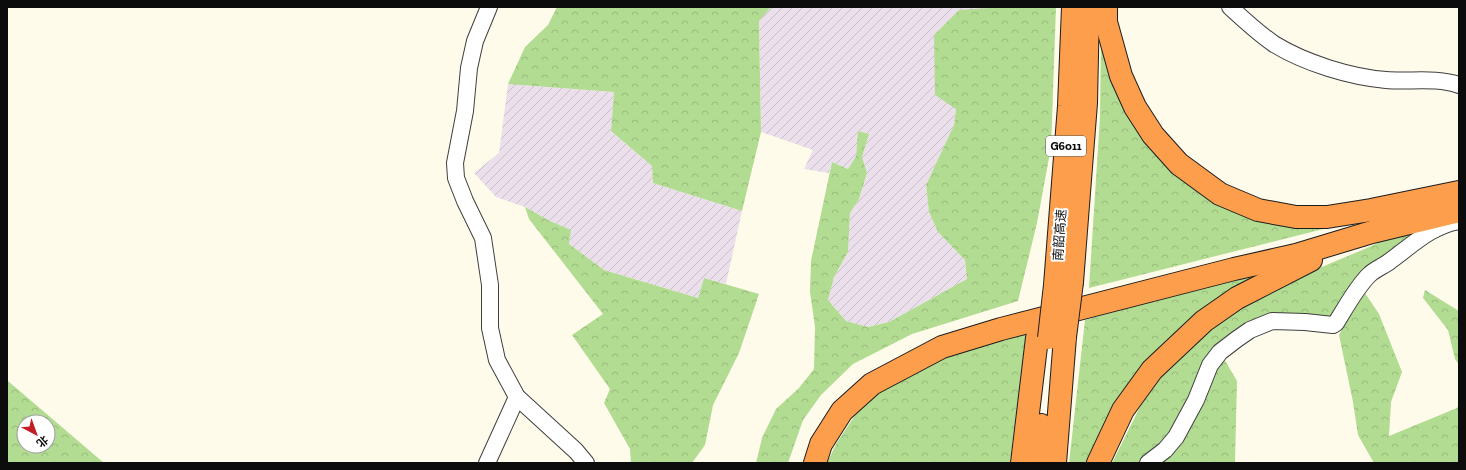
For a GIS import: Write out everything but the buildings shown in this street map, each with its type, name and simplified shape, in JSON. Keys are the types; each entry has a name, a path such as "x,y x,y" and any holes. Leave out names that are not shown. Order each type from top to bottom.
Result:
{"highway":[{"name":"南韶高速","path":"1038,463 1056,284 1069,106 1073,7"},
{"name":"南韶高速","path":"1056,284 1086,103 1088,7"},
{"path":"1106,7 1106,22 1121,76 1135,107 1153,136 1179,164 1220,194 1258,210 1296,217 1327,217 1371,210 1459,192"},
{"path":"804,463 828,413 856,381 887,360 921,345 1032,310 1361,225 1437,197"},
{"path":"815,463 821,444 842,411 872,384 942,347 1001,329 1234,269 1296,255 1372,232 1459,211"},
{"path":"1098,463 1123,410 1152,370 1204,321 1244,294 1372,232"},
{"path":"1022,463 1050,338 1056,284"},
{"name":"南韶高速","path":"1050,338 1055,463"}],"street":[{"path":"489,7 475,41 468,68 465,111 454,163 456,178 465,201 483,238 490,285 490,328 497,360 517,397 576,450 586,463"},
{"path":"1230,7 1251,26 1275,44 1321,66 1366,78 1456,83"},
{"path":"1148,463 1165,450 1176,437 1196,400 1210,365 1220,352 1250,330 1272,321 1333,325 1336,323 1352,297 1370,274 1390,262 1420,238 1439,228 1459,221"},
{"path":"487,463 517,397"}],"shaded area":[{"path":"771,7 1005,7 956,109 954,125 926,185 929,212 938,232 965,260 967,279 889,322 868,327 846,321 828,300 834,277 848,252 850,213 859,199 867,173 862,157 869,134 858,131 856,156 848,169 832,162 829,173 804,169 813,150 761,132 759,21"},
{"path":"508,84 614,92 611,131 652,166 653,183 742,211 726,284 704,278 698,298 604,270 569,244 570,230 525,207 496,197 474,173 499,153"}],"green space":[{"path":"557,7 771,7 759,21 761,132 742,211 653,183 652,166 611,131 614,92 508,84 525,47 548,25"},
{"path":"1005,7 1056,7 1051,147 1037,223 1018,301 912,334 853,364 821,395 803,420 788,463 756,463 762,438 776,409 799,388 814,369 815,327 810,292 811,261 832,162 848,169 856,156 858,131 869,134 862,157 867,173 859,199 850,213 848,252 834,277 828,300 846,321 868,327 889,322 967,279 965,260 938,232 929,212 926,185 954,125 956,109 935,95 934,35 959,10"},
{"path":"1101,32 1120,99 1223,205 1347,223 1089,288 1100,117"},
{"path":"525,207 550,221 571,230 569,244 604,270 698,298 704,278 759,294 739,353 713,405 705,445 692,463 631,463 630,449 604,403 610,389 572,335 603,314 529,219"},
{"path":"1432,221 1389,262 1336,323 1272,321 1220,352 1237,381 1235,463 1112,463 1140,407 1170,364 1215,320 1305,274 1410,228"},
{"path":"1288,264 1123,392 1101,430 1089,463 1069,463 1085,320"},
{"path":"1425,290 1459,311 1459,365 1455,359 1448,330 1423,298"},
{"path":"1365,293 1379,314 1402,372 1391,402 1389,436 1457,408 1459,404 1459,463 1374,463 1358,435 1353,402 1339,335 1352,310"},
{"path":"1026,333 1010,463 827,463 836,444 861,406 900,376 941,359"},
{"path":"7,379 47,414 16,414 16,454 56,454 56,422 104,463 7,463"}]}
